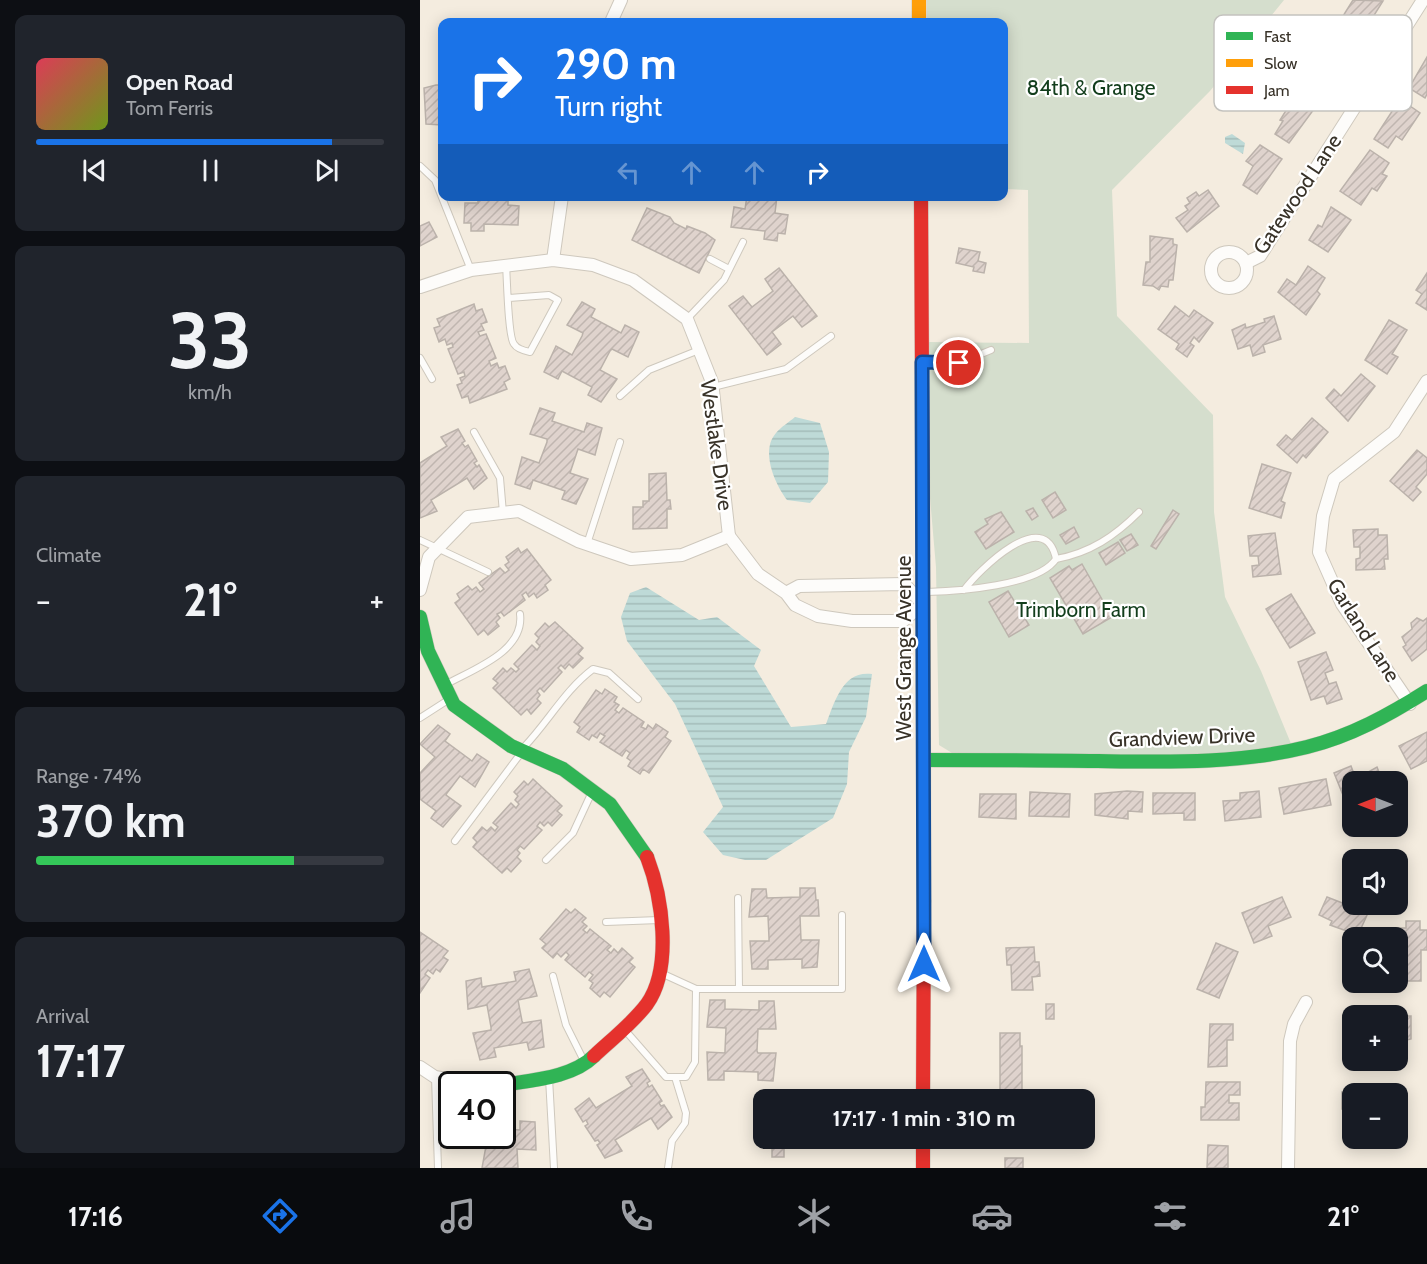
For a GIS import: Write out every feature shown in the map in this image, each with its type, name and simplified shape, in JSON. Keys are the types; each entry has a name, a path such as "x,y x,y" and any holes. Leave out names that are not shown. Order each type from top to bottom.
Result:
{"street":[{"path":"613,18 621,0"},
{"path":"919,0 919,18"},
{"name":"Gatewood Lane","path":"1412,17 1423,0"},
{"name":"Gatewood Lane","path":"1246,263 1260,255 1352,111"},
{"path":"553,260 561,201"},
{"name":"West Grange Avenue","path":"921,201 923,1089"},
{"path":"420,286 471,270 553,260 593,266 633,280 687,319"},
{"name":"Westlake Drive","path":"687,319 713,387 729,536"},
{"name":"Garland Lane","path":"1410,704 1342,604 1319,552 1323,516 1334,479 1394,432 1427,381"},
{"path":"420,590 429,557 468,518 519,512 587,544 631,559 682,555 729,536 758,574 786,593 795,604 818,616 852,621 903,621 923,598 904,584 799,586 786,593"},
{"path":"420,617 423,641 454,705 522,750 563,769 610,804 648,858 662,907 660,973 647,1004 586,1064 549,1077 516,1083"},
{"name":"Grandview Drive","path":"924,760 1239,761 1309,748 1376,722 1427,692"},
{"path":"1288,1168 1290,1041 1294,1024 1306,1002"},
{"path":"420,1067 438,1078"},
{"path":"923,1149 923,1168"}],"lane":[{"path":"420,166 435,180 438,188"},
{"path":"443,201 471,270"},
{"path":"687,319 724,280 743,242"},
{"path":"710,259 729,269"},
{"path":"506,264 509,298 513,343 530,352 558,300 549,295 509,298"},
{"path":"713,387 786,369 831,336"},
{"path":"620,396 649,370 699,350"},
{"path":"922,362 953,364 992,350"},
{"path":"420,358 432,379"},
{"path":"474,432 500,478 503,514"},
{"path":"587,544 620,442"},
{"path":"923,598 1014,580 1043,571 1056,559 1080,554 1093,548 1122,530 1139,512"},
{"path":"964,590 994,559 1020,540 1034,538 1048,543 1056,559"},
{"path":"420,540 436,550 452,554 488,572"},
{"path":"420,718 448,691 502,652 516,638 521,623 520,614"},
{"path":"454,841 522,750 549,721 579,680 593,669 609,673 638,699"},
{"path":"546,860 573,833 593,791"},
{"path":"738,898 739,989"},
{"path":"660,973 696,989 842,989 842,915"},
{"path":"606,922 660,920"},
{"path":"553,976 566,1025 586,1064"},
{"path":"624,1029 666,1077 686,1077 695,1062 696,989"},
{"path":"435,1077 438,1168"},
{"path":"549,1077 554,1168"},
{"path":"668,1168 672,1141 685,1123 686,1113 675,1077"}],"green space":[{"name":"Trimborn Farm","path":"927,0 1284,0 1272,15 1214,15 1214,86 1112,190 1117,316 1213,415 1214,512 1225,597 1261,671 1292,746 1233,755 952,753 939,745 936,567 930,498 929,342 1029,343 1028,190 1008,189 1008,18 927,18"}],"water":[{"path":"1232,134 1245,143 1243,154 1225,143 1225,137"},
{"path":"795,417 820,423 829,452 828,482 810,503 787,500 774,477 769,458 771,440"},
{"path":"646,587 699,620 717,617 761,650 754,666 791,727 826,724 837,697 847,682 862,674 872,674 866,717 849,752 847,784 833,818 766,860 745,860 723,855 703,832 723,807 675,704 627,641 621,617 630,593"}],"building":[{"path":"1353,0 1383,1 1374,15 1344,15"},
{"path":"1427,57 1427,94 1425,98 1412,90 1412,83"},
{"path":"438,85 438,125 426,124 424,88"},
{"path":"1412,107 1420,113 1402,140 1396,136 1388,148 1374,139 1392,111 1412,111"},
{"path":"1286,111 1313,111 1289,143 1275,134 1283,121 1280,120"},
{"path":"1260,145 1282,159 1257,194 1243,185 1253,166 1246,161"},
{"path":"1370,150 1389,163 1382,174 1387,176 1377,191 1372,188 1361,205 1340,191"},
{"path":"1208,190 1219,206 1187,232 1176,218 1188,210 1185,206 1190,203 1187,198 1196,192 1199,196"},
{"path":"478,201 508,201 508,205 519,206 518,225 484,224 484,231 471,231 471,223 464,223 465,203 478,203"},
{"path":"746,201 776,201 775,213 788,215 785,234 778,233 777,241 764,239 765,231 731,227 734,207 745,209"},
{"path":"1331,207 1351,220 1328,252 1309,240 1318,225 1322,227"},
{"path":"647,208 670,217 674,223 686,229 687,226 715,240 699,273 632,240"},
{"path":"429,222 437,237 420,246 420,226"},
{"path":"1150,236 1173,239 1173,244 1177,245 1173,280 1169,280 1168,287 1161,286 1159,290 1153,286 1143,285 1146,262 1150,262"},
{"path":"959,248 980,252 978,261 986,263 984,273 973,271 974,267 956,263"},
{"path":"1308,266 1325,278 1317,291 1320,294 1306,315 1278,292 1287,279 1296,285"},
{"path":"779,268 817,316 802,327 793,316 772,332 781,344 767,355 729,306 743,296 752,307 773,291 765,279"},
{"path":"1427,273 1427,310 1416,303 1422,294 1416,290"},
{"path":"582,302 595,309 591,317 621,333 625,325 639,332 628,357 612,349 610,351 600,370 617,379 601,402 588,395 592,387 562,371 558,379 544,372 556,346 572,355 583,333 567,325"},
{"path":"474,304 476,311 482,309 487,322 481,324 484,330 478,332 480,336 486,334 496,358 489,361 491,366 497,363 499,368 505,366 510,379 504,382 507,389 470,403 468,396 462,398 457,385 462,383 460,378 465,376 464,372 458,374 448,349 453,347 452,343 447,345 445,339 439,342 434,328 440,326 437,319"},
{"path":"1175,306 1189,317 1194,310 1213,323 1199,342 1194,337 1190,343 1194,346 1187,357 1176,349 1179,344 1158,329"},
{"path":"1274,316 1281,339 1263,345 1265,352 1253,356 1250,345 1238,349 1232,330 1245,324 1246,328 1265,322 1264,319"},
{"path":"1389,320 1407,330 1392,354 1398,357 1387,374 1365,360"},
{"path":"1361,374 1375,386 1348,421 1326,398 1334,389 1341,396"},
{"path":"540,408 555,413 552,421 584,432 587,423 602,428 595,455 578,449 570,473 588,479 576,504 562,499 565,491 533,480 530,489 515,484 522,457 539,463 547,442 547,439 530,434"},
{"path":"1312,418 1328,432 1306,458 1303,455 1297,463 1277,445 1286,435 1292,440"},
{"path":"458,429 465,441 462,443 465,447 468,445 477,461 474,463 477,467 479,465 487,478 474,489 467,478 431,500 437,511 420,518 420,463 447,446 441,437"},
{"path":"1417,450 1427,458 1427,474 1416,487 1421,492 1413,501 1390,481"},
{"path":"1262,464 1291,473 1281,501 1285,503 1281,518 1249,508"},
{"path":"666,473 667,500 670,500 671,509 667,509 667,528 633,529 633,507 643,507 643,501 649,501 649,474"},
{"path":"1055,492 1066,510 1053,518 1042,500"},
{"path":"1033,508 1038,516 1032,520 1026,511"},
{"path":"1173,510 1179,514 1156,549 1151,546"},
{"path":"1001,512 1014,532 986,549 975,532 988,524 985,519"},
{"path":"1074,527 1079,537 1066,544 1060,535"},
{"path":"1378,529 1378,535 1387,535 1388,559 1384,559 1385,569 1356,570 1356,559 1360,558 1360,547 1354,547 1353,530"},
{"path":"1275,533 1281,574 1253,577 1252,566 1259,565 1258,556 1250,556 1248,536"},
{"path":"1131,534 1138,545 1127,551 1120,540"},
{"path":"1118,542 1125,553 1106,565 1099,553"},
{"path":"518,548 521,553 527,549 551,580 545,585 548,590 537,598 534,593 529,597 526,592 522,595 525,600 504,616 501,612 497,614 500,618 496,622 499,626 488,635 484,630 478,635 455,603 460,599 457,594 468,586 472,590 476,587 480,592 484,589 479,583 500,568 505,573 509,570 505,565 509,562 506,557"},
{"path":"1082,564 1112,617 1083,634 1050,578 1069,566 1072,570"},
{"path":"1008,591 1029,625 1009,637 989,602"},
{"path":"1291,594 1315,633 1290,648 1266,609"},
{"path":"1417,618 1423,621 1427,618 1427,649 1412,661 1403,647 1406,645 1402,637 1412,629 1411,623"},
{"path":"555,622 583,648 578,654 583,658 573,668 569,664 565,669 561,665 558,668 562,672 544,692 540,688 537,691 540,695 537,699 541,703 531,714 527,709 521,715 493,688 498,683 493,679 503,668 507,672 511,668 516,672 519,669 514,664 532,645 537,650 540,646 536,642 539,638 535,634 545,623 549,627"},
{"path":"1326,652 1333,670 1325,673 1329,684 1336,682 1342,699 1327,704 1324,696 1311,700 1298,662"},
{"path":"605,689 617,697 614,702 619,705 615,710 619,713 623,708 644,722 641,727 646,729 648,725 653,729 656,724 668,732 665,737 671,741 649,773 643,769 640,774 628,766 631,761 627,758 630,753 626,750 622,756 600,742 605,736 600,733 597,738 592,735 589,740 577,732 580,727 574,722 596,690 602,694"},
{"path":"438,725 450,734 445,741 472,761 477,754 489,762 475,787 460,776 447,793 446,795 461,806 443,827 431,818 436,811 420,799 420,773 435,757 420,744"},
{"path":"1427,732 1427,761 1411,769 1399,746"},
{"path":"1351,766 1353,771 1342,771 1342,793 1334,773"},
{"path":"533,779 562,806 557,811 562,815 552,826 548,822 544,826 540,822 537,826 542,830 524,849 520,846 517,850 520,853 517,857 521,861 511,872 507,868 502,873 473,847 477,842 473,838 482,827 487,831 491,827 495,831 498,827 493,823 511,803 516,808 519,804 515,800 518,796 514,792 524,781 528,785"},
{"path":"1326,779 1331,805 1284,814 1279,788"},
{"path":"1259,791 1261,817 1225,821 1223,801 1240,800 1240,793"},
{"path":"1030,792 1070,794 1069,817 1029,816"},
{"path":"1143,792 1142,812 1128,811 1128,819 1095,815 1095,794"},
{"path":"1153,793 1195,793 1195,820 1184,820 1184,813 1153,814"},
{"path":"980,794 1016,794 1016,819 979,817"},
{"path":"800,888 815,888 816,900 818,900 819,916 800,916 801,940 819,940 817,967 802,968 802,959 768,960 768,969 752,969 750,941 769,941 769,938 768,916 749,917 752,889 766,889 767,898 800,897"},
{"path":"1282,897 1291,917 1268,926 1272,936 1254,943 1242,913"},
{"path":"1327,897 1342,903 1342,915 1367,915 1362,927 1342,927 1342,929 1330,925 1332,921 1319,915"},
{"path":"566,909 571,913 575,909 586,918 582,922 587,926 583,930 587,933 590,929 611,946 607,950 611,953 614,949 618,953 622,948 633,958 629,962 635,967 610,997 604,992 600,997 590,988 593,983 589,980 593,975 589,972 585,977 565,960 569,955 566,952 561,957 557,953 553,958 542,948 546,944 540,939"},
{"path":"1406,921 1420,921 1420,930 1427,930 1427,950 1421,950 1421,981 1408,981 1408,927 1406,927"},
{"path":"420,932 448,951 443,957 448,960 440,972 436,969 433,974 428,970 425,974 430,978 420,993"},
{"path":"1216,943 1238,952 1219,998 1197,989"},
{"path":"1034,947 1035,962 1039,962 1040,976 1032,977 1033,990 1012,990 1011,965 1007,965 1006,948"},
{"path":"529,969 537,996 518,1000 522,1021 523,1023 541,1020 544,1047 529,1050 527,1042 494,1048 496,1057 480,1060 473,1033 491,1030 491,1027 487,1005 468,1009 466,981 481,978 482,987 516,981 514,972"},
{"path":"710,1000 725,1000 725,1009 759,1010 759,1001 774,1001 776,1029 758,1029 757,1051 758,1053 776,1053 773,1081 758,1080 758,1072 724,1071 724,1080 708,1080 707,1052 725,1053 726,1028 707,1027"},
{"path":"1046,1004 1054,1004 1054,1019 1046,1019"},
{"path":"1408,1016 1411,1016 1411,1039 1408,1040"},
{"path":"1210,1024 1233,1024 1233,1040 1227,1040 1227,1066 1208,1067"},
{"path":"1000,1033 1020,1033 1022,1089 1000,1089"},
{"path":"642,1069 650,1081 647,1083 649,1087 652,1085 662,1101 659,1103 661,1106 664,1105 672,1117 658,1129 651,1118 615,1140 622,1151 605,1158 597,1145 600,1143 598,1140 595,1141 585,1126 588,1124 586,1120 583,1122 575,1109 589,1098 596,1108 632,1086 626,1077"},
{"path":"1206,1082 1240,1082 1240,1095 1229,1095 1229,1103 1239,1103 1239,1120 1201,1120 1201,1107 1205,1107"},
{"path":"520,1121 535,1122 536,1150 517,1149 518,1168 482,1168 485,1149 516,1149 516,1130 520,1130"},
{"path":"1208,1145 1228,1146 1228,1168 1207,1168"},
{"path":"772,1149 784,1149 784,1157 772,1157"},
{"path":"1005,1158 1023,1158 1023,1168 1005,1168"}],"traffic: fast":[{"path":"420,617 428,651 454,705 511,746 563,769 610,804 647,857"},
{"path":"924,760 1177,761 1229,759 1281,753 1354,731 1427,691"},
{"path":"516,1083 563,1074 594,1056"}],"traffic: slow":[{"path":"919,0 919,18"},
{"path":"923,556 924,901"}],"traffic: jam":[{"path":"921,201 923,556"},
{"path":"594,1056 629,1025 647,1004 655,989 660,971 662,952 660,911 647,857"},
{"path":"923,1089 924,901"},
{"path":"923,1149 923,1168"}],"route":[{"path":"924,964 922,362 959,363"}],"park label":[{"name":"84th & Grange","path":"1091,87"}]}
